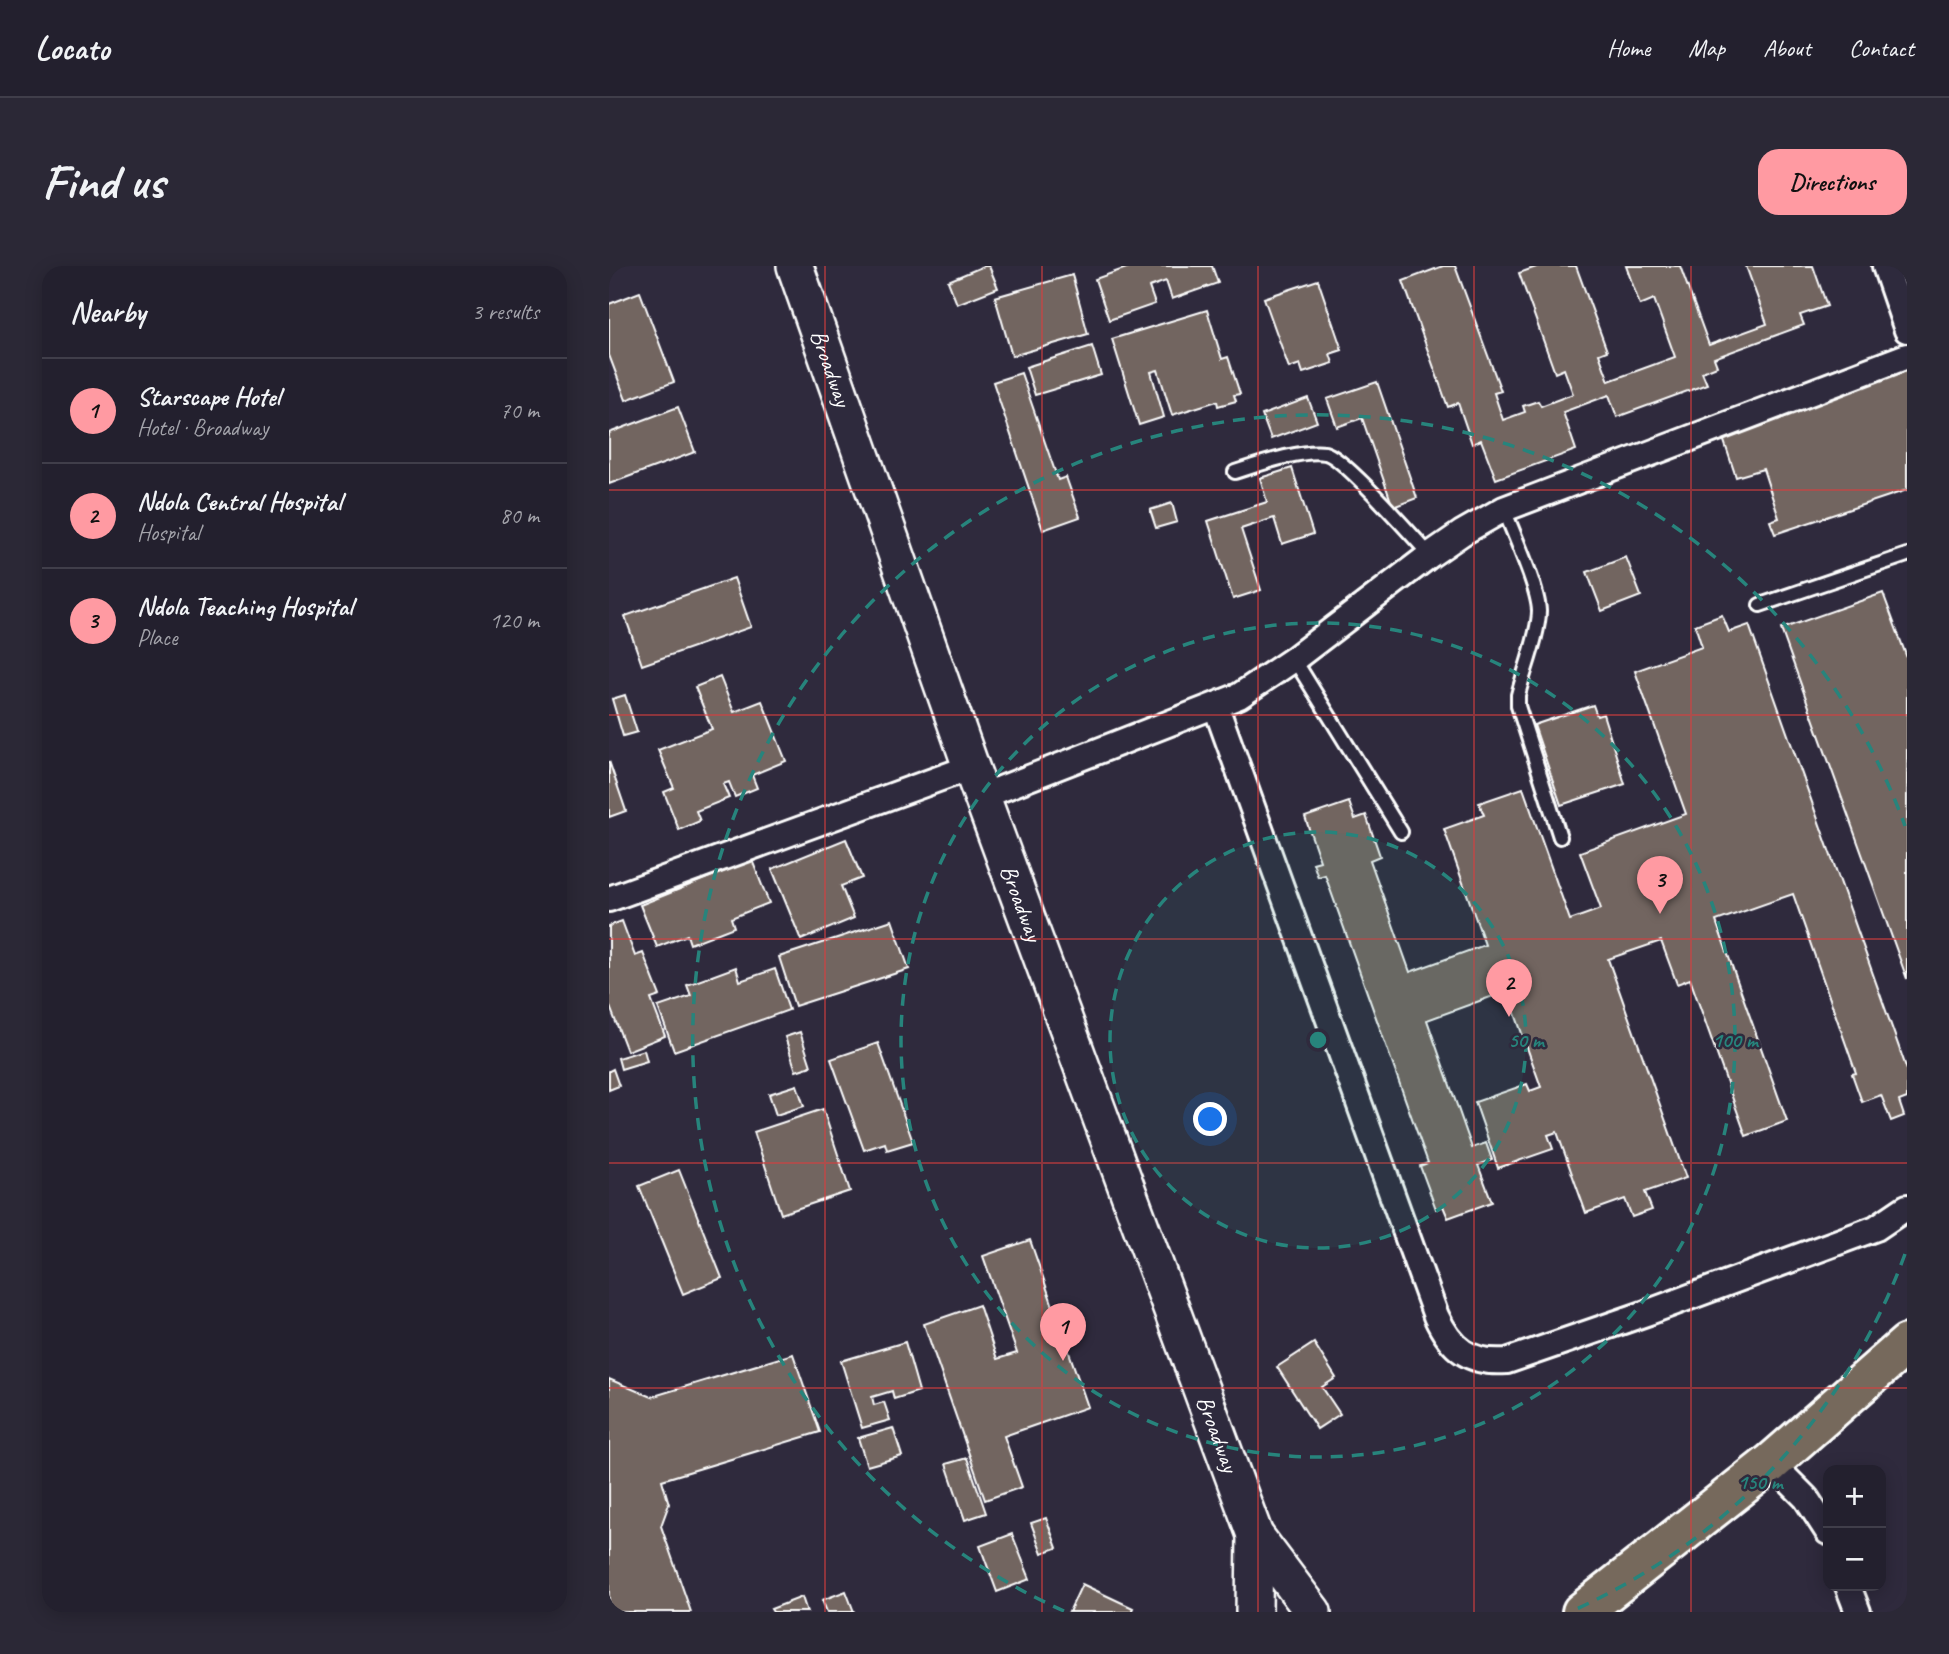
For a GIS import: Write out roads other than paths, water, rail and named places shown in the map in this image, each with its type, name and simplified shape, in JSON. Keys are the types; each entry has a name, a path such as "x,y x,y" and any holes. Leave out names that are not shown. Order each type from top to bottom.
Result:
{"highway":[{"path":"1582,1612 1771,1463 1907,1344"}],"main road":[{"name":"Broadway","path":"795,266 977,782 1255,1535"},
{"path":"1254,1612 1255,1535"},
{"path":"1255,1535 1313,1612"}],"street":[{"path":"1885,266 1907,330"},
{"path":"609,899 1216,707 1257,685 1430,555 1504,509 1907,356"},
{"path":"1216,707 1436,1316 1444,1334 1457,1348 1473,1358 1490,1362 1507,1361 1876,1228 1907,1207"},
{"path":"1771,1463 1806,1498 1825,1528"},
{"path":"1851,1591 1858,1612"}],"lane":[{"path":"1235,472 1275,460 1326,453 1345,464 1430,555"},
{"path":"1504,509 1539,609 1538,622 1518,695 1518,706 1560,837"},
{"path":"1760,605 1907,555"},
{"path":"1294,659 1401,832"}],"place":[{"name":"Ndola Teaching Hospital","path":"1660,914"},
{"name":"Ndola Central Hospital","path":"1509,1017"},
{"name":"Starscape Hotel","path":"1063,1361"}]}
